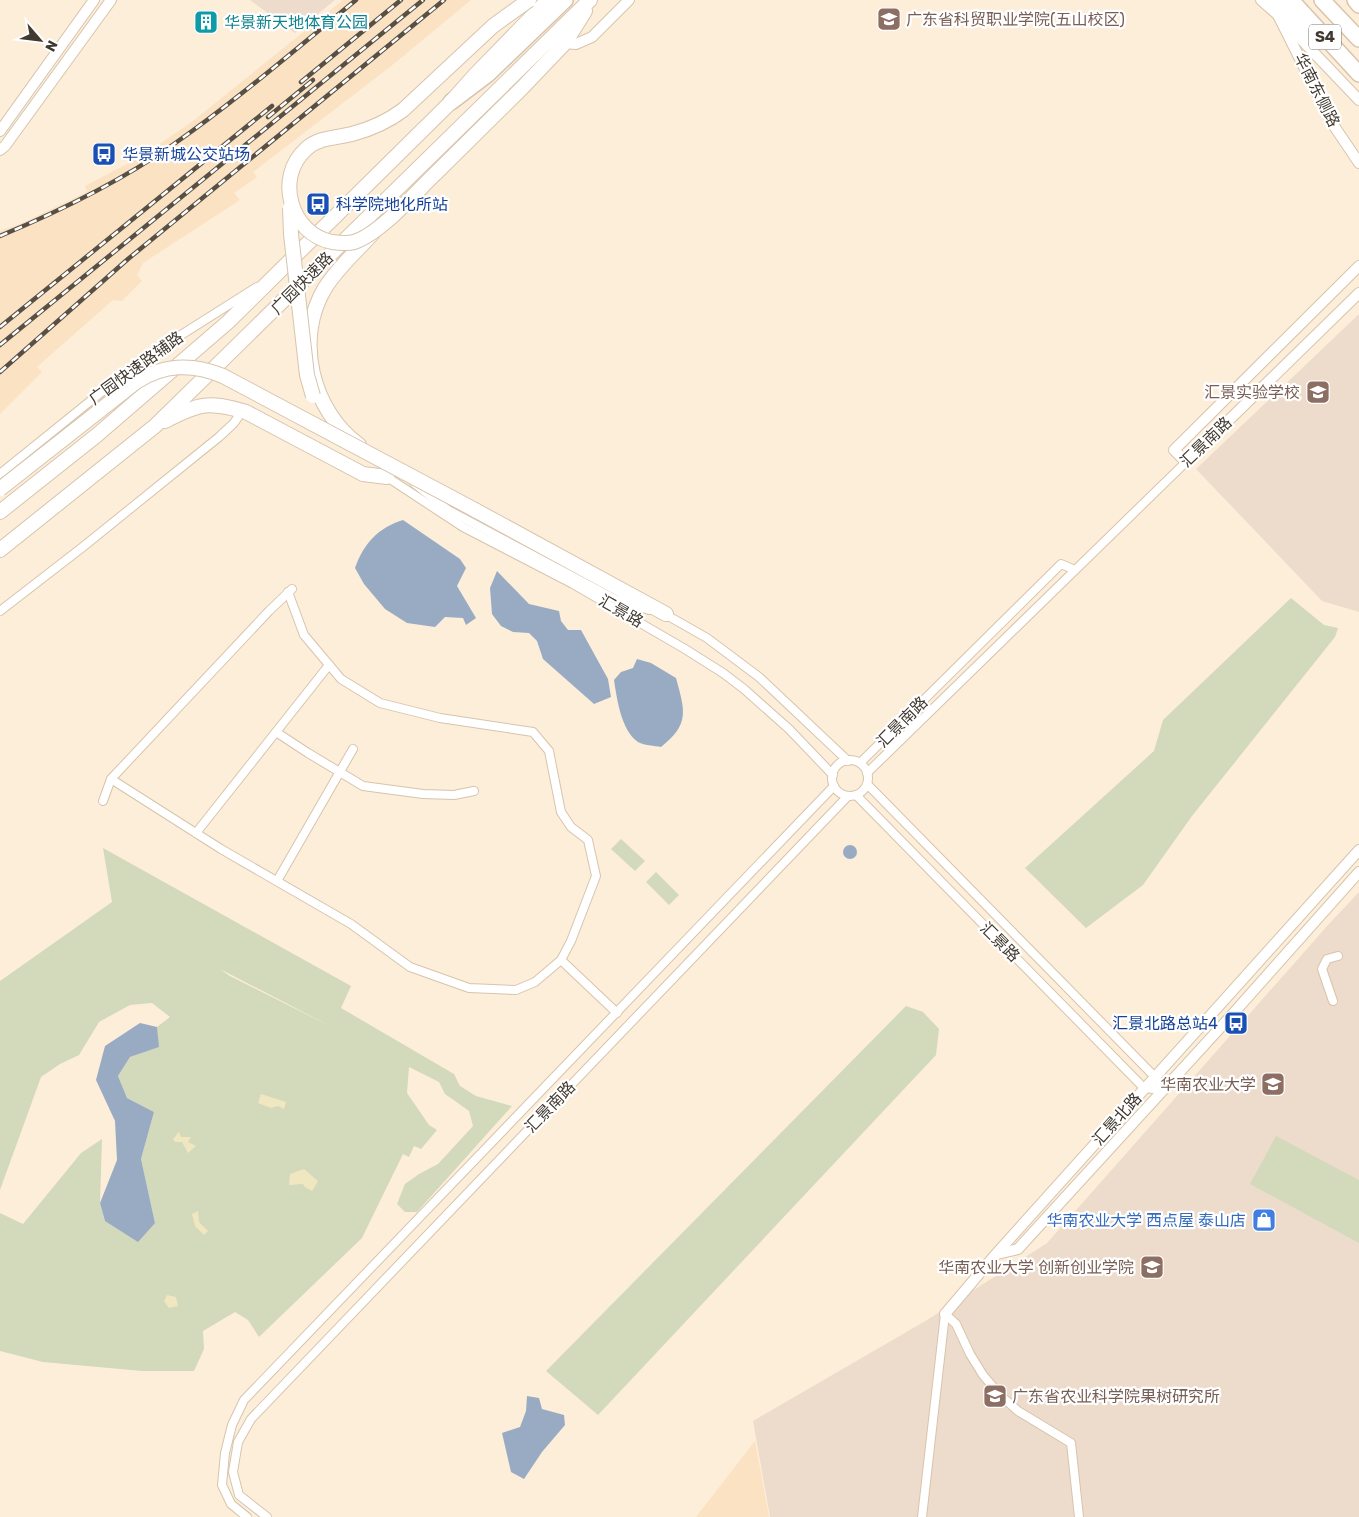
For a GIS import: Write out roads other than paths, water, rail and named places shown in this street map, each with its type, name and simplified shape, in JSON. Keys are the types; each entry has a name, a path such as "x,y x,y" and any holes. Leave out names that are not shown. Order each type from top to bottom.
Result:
{"highway":[{"path":"317,396 307,375 291,234 291,174 299,157 305,150 322,140 350,134 379,125 391,119 404,110 493,26 529,0"},
{"name":"广园快速路","path":"0,512 120,416 228,322 452,102 475,75 548,0"},
{"path":"452,102 488,74 565,0"},
{"path":"390,472 357,452 336,433 323,417 317,396 311,353 310,339 314,313 332,277 377,229 436,174 565,43 591,0"},
{"name":"广园快速路","path":"0,550 155,426 591,0"},
{"name":"S4","path":"1292,0 1359,74"},
{"name":"S4","path":"1322,0 1359,39"},
{"path":"1354,0 1359,5"},
{"path":"1276,7 1309,34 1345,59"},
{"path":"290,198 298,219 303,226 324,240 346,244 354,242 377,229"},
{"path":"0,489 136,382 156,371 183,366 204,369 223,376 666,614"},
{"path":"155,426 188,409 216,404 242,411 363,474 390,472"}],"street":[{"path":"0,131 94,0"},
{"path":"0,150 5,146 111,0"},
{"path":"565,43 576,44 592,38 629,0"},
{"name":"华南东侧路","path":"1261,0 1276,7 1359,100"},
{"name":"华南东侧路","path":"1276,7 1332,123 1358,163"},
{"path":"1345,280 1359,257"},
{"path":"1345,280 1359,266"},
{"name":"广园快速路辅路","path":"0,474 140,361 280,272"},
{"name":"汇景南路","path":"1186,462 1174,450 1345,280"},
{"name":"汇景南路","path":"867,773 1359,293"},
{"path":"0,611 88,543 218,437 234,423 242,411"},
{"name":"汇景路","path":"390,472 448,510 615,599 666,614 707,638 759,677 848,761"},
{"name":"汇景路","path":"390,472 463,526 573,584 685,648 723,673 789,729 833,775"},
{"name":"汇景南路","path":"860,764 1062,564 1075,570"},
{"path":"103,801 111,780 290,591 304,635 341,679 380,703 440,718 533,732 549,750 561,812 571,827 588,840 596,876 571,941 561,960 535,982 516,990 469,988 410,967 351,924 196,834 111,780"},
{"path":"196,834 329,665"},
{"path":"276,732 363,786 423,794 454,795 474,791"},
{"path":"277,881 353,749"},
{"path":"848,761 860,764 867,773 865,789 852,796 838,791 834,786 833,775 838,766 848,761"},
{"name":"汇景路","path":"867,784 1155,1076 1163,1090"},
{"name":"汇景南路","path":"247,1517 231,1504 222,1485 225,1453 232,1425 244,1400 834,786"},
{"name":"汇景南路","path":"267,1517 239,1494 233,1472 238,1442 251,1419 852,796"},
{"name":"汇景路","path":"852,796 1144,1088"},
{"name":"汇景北路","path":"945,1314 1144,1088 1359,850"},
{"name":"汇景北路","path":"996,1254 1018,1249 1359,872"},
{"path":"1333,1001 1322,969 1327,959 1338,956"},
{"path":"561,960 617,1013"},
{"path":"1144,1088 1163,1090"},
{"path":"922,1517 945,1314"},
{"path":"945,1314 956,1324 970,1354 983,1375 999,1394 1018,1411 1071,1443 1079,1517"}],"water":[{"path":"403,520 460,559 466,568 457,586 476,618 466,625 463,618 445,617 435,627 407,623 385,609 364,584 355,568 363,551 379,532"},
{"path":"497,571 529,604 559,611 561,621 568,630 581,630 608,679 611,697 594,704 543,659 537,641 529,633 513,632 501,626 492,614 490,588"},
{"path":"637,659 651,663 676,678 682,699 683,716 681,724 677,731 661,747 638,742 632,737 621,714 614,680 621,672 633,668"},
{"path":"850,845 855,847 857,852 855,857 850,859 845,857 843,852 845,847"},
{"path":"140,1023 157,1027 159,1047 130,1057 118,1076 127,1098 154,1112 141,1159 155,1223 138,1242 105,1221 100,1203 117,1160 115,1121 96,1080 105,1046"},
{"path":"527,1396 539,1398 542,1409 564,1415 565,1425 542,1452 524,1479 511,1472 502,1433 520,1427 526,1411"}],"railway":[{"path":"0,236 90,195 154,158 244,92 356,0"},
{"path":"301,82 401,0"},
{"path":"0,345 423,0"},
{"path":"0,372 128,259 444,0"},
{"path":"268,117 313,80"},
{"path":"0,327 272,106"}],"place":[{"name":"广东省科贸职业学院(五山校区)","path":"889,19"},
{"name":"华景新天地体育公园","path":"206,22"},
{"name":"华景新城公交站场","path":"104,154"},
{"name":"科学院地化所站","path":"318,204"},
{"name":"汇景实验学校","path":"1318,392"},
{"name":"汇景北路总站4","path":"1236,1023"},
{"name":"华南农业大学","path":"1273,1084"},
{"name":"华南农业大学 西点屋 泰山店","path":"1264,1220"},
{"name":"华南农业大学 创新创业学院","path":"1152,1267"},
{"name":"广东省农业科学院果树研究所","path":"995,1396"}]}
